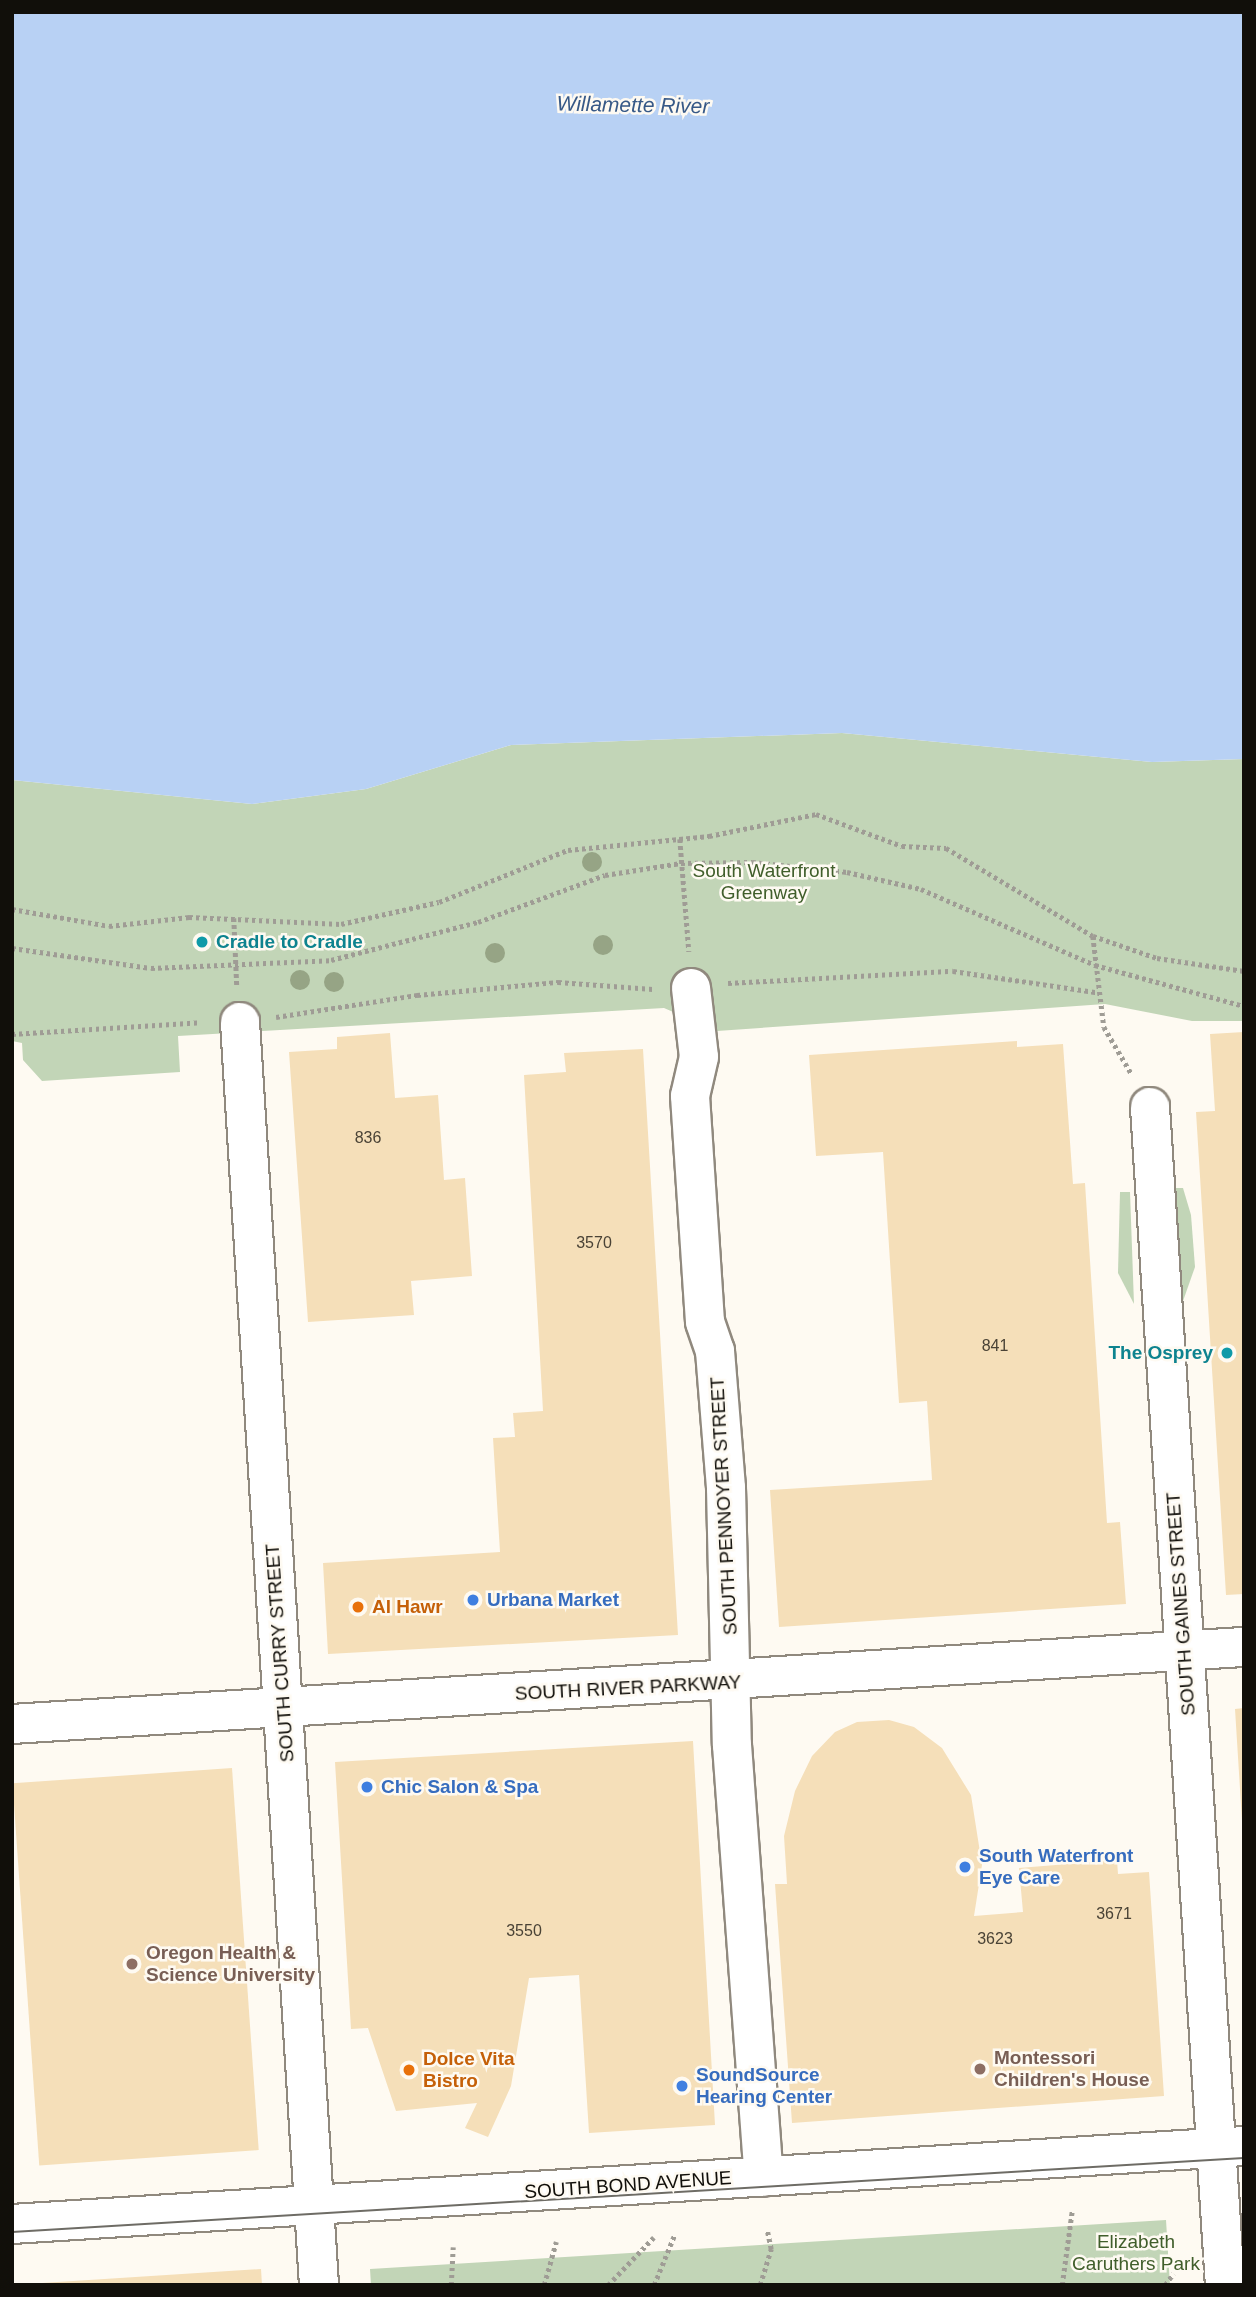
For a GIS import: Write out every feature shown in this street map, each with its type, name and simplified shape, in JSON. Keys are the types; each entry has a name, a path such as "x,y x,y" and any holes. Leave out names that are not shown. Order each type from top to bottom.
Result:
{"street":[{"name":"SOUTH PENNOYER STREET","path":"691,988 699,1057 690,1096 705,1322 715,1351 719,1392 734,1682 732,1745 764,2177"},
{"name":"SOUTH CURRY STREET","path":"240,1022 320,2285"},
{"name":"SOUTH GAINES STREET","path":"1150,1107 1184,1651 1230,2147 1225,2285"},
{"name":"SOUTH RIVER PARKWAY","path":"12,1724 734,1682 1244,1647"},
{"name":"SOUTH BOND AVENUE","path":"12,2224 1230,2147"}],"path":[{"path":"12,909 109,926 234,918 314,925 369,919 439,902 568,850 680,838 795,814 834,818 887,842 946,848 1093,936 1157,958 1244,971"},
{"path":"680,838 691,988"},
{"path":"12,948 151,968 235,967 382,950 478,922 570,885 681,863 812,868 920,889 1095,965 1244,1006"},
{"path":"234,918 235,967"},
{"path":"1093,936 1096,992 1104,1027 1150,1107"},
{"path":"12,1034 240,1022 417,995 558,982 691,988 898,970 1096,992"},
{"path":"1062,2285 1072,2211"},
{"path":"760,2285 771,2249 767,2230"},
{"path":"654,2285 674,2236"},
{"path":"608,2285 654,2237"},
{"path":"544,2285 556,2242"},
{"path":"451,2285 453,2247"},
{"path":"1165,2285 1173,2274"}],"green space":[{"name":"South Waterfront Greenway","path":"842,733 1152,762 1244,759 1244,1021 1192,1021 1105,1004 717,1031 664,1008 178,1036 180,1072 42,1081 23,1060 22,1043 12,1041 12,780 252,804 366,789 511,745"},
{"path":"1173,1188 1183,1188 1191,1215 1195,1267 1183,1301"},
{"path":"1120,1192 1130,1192 1134,1304 1118,1273"},
{"name":"Elizabeth Caruthers Park","path":"1166,2220 1170,2285 371,2285 370,2269"}],"water":[{"name":"Willamette River","path":"12,12 1244,12 1244,759 1152,762 842,733 511,745 366,789 252,804 12,780"}],"building":[{"name":"The Osprey","path":"1244,1032 1244,1594 1226,1595 1196,1112 1215,1111 1210,1034"},
{"path":"390,1033 395,1098 438,1095 444,1180 465,1178 472,1276 411,1281 414,1315 308,1322 289,1052 337,1049 337,1037"},
{"path":"1017,1041 1017,1047 1063,1044 1073,1184 1085,1183 1107,1523 1120,1522 1126,1604 779,1627 770,1490 932,1480 927,1401 899,1403 883,1152 816,1156 809,1055"},
{"path":"643,1049 678,1635 328,1654 323,1563 500,1552 493,1438 515,1437 513,1413 543,1411 524,1075 566,1072 564,1053"},
{"path":"1244,1708 1244,1821 1242,1821 1235,1709"},
{"path":"889,1720 914,1727 942,1748 971,1795 982,1865 974,1916 1023,1912 1019,1868 1117,1860 1118,1874 1149,1872 1164,2096 792,2123 775,1884 787,1884 784,1836 795,1791 812,1756 835,1732 857,1722"},
{"path":"693,1741 715,2125 589,2133 579,1975 529,1978 511,2086 488,2137 465,2128 477,2103 396,2111 368,2028 351,2029 335,1762"},
{"name":"Oregon Health & Science University","path":"232,1768 259,2150 39,2165 13,1783"},
{"path":"261,2269 262,2285 42,2285 42,2283"}],"tram line":[{"path":"12,2232 1244,2158"}],"place":[{"name":"Cradle to Cradle","path":"202,942"},
{"name":"The Osprey","path":"1227,1353"},
{"name":"Urbana Market","path":"473,1600"},
{"name":"Al Hawr","path":"358,1607"},
{"name":"Chic Salon & Spa","path":"367,1787"},
{"name":"South Waterfront Eye Care","path":"965,1867"},
{"name":"Oregon Health & Science University","path":"132,1964"},
{"name":"Montessori Children's House","path":"980,2069"},
{"name":"Dolce Vita Bistro","path":"409,2070"},
{"name":"SoundSource Hearing Center","path":"682,2086"}]}
